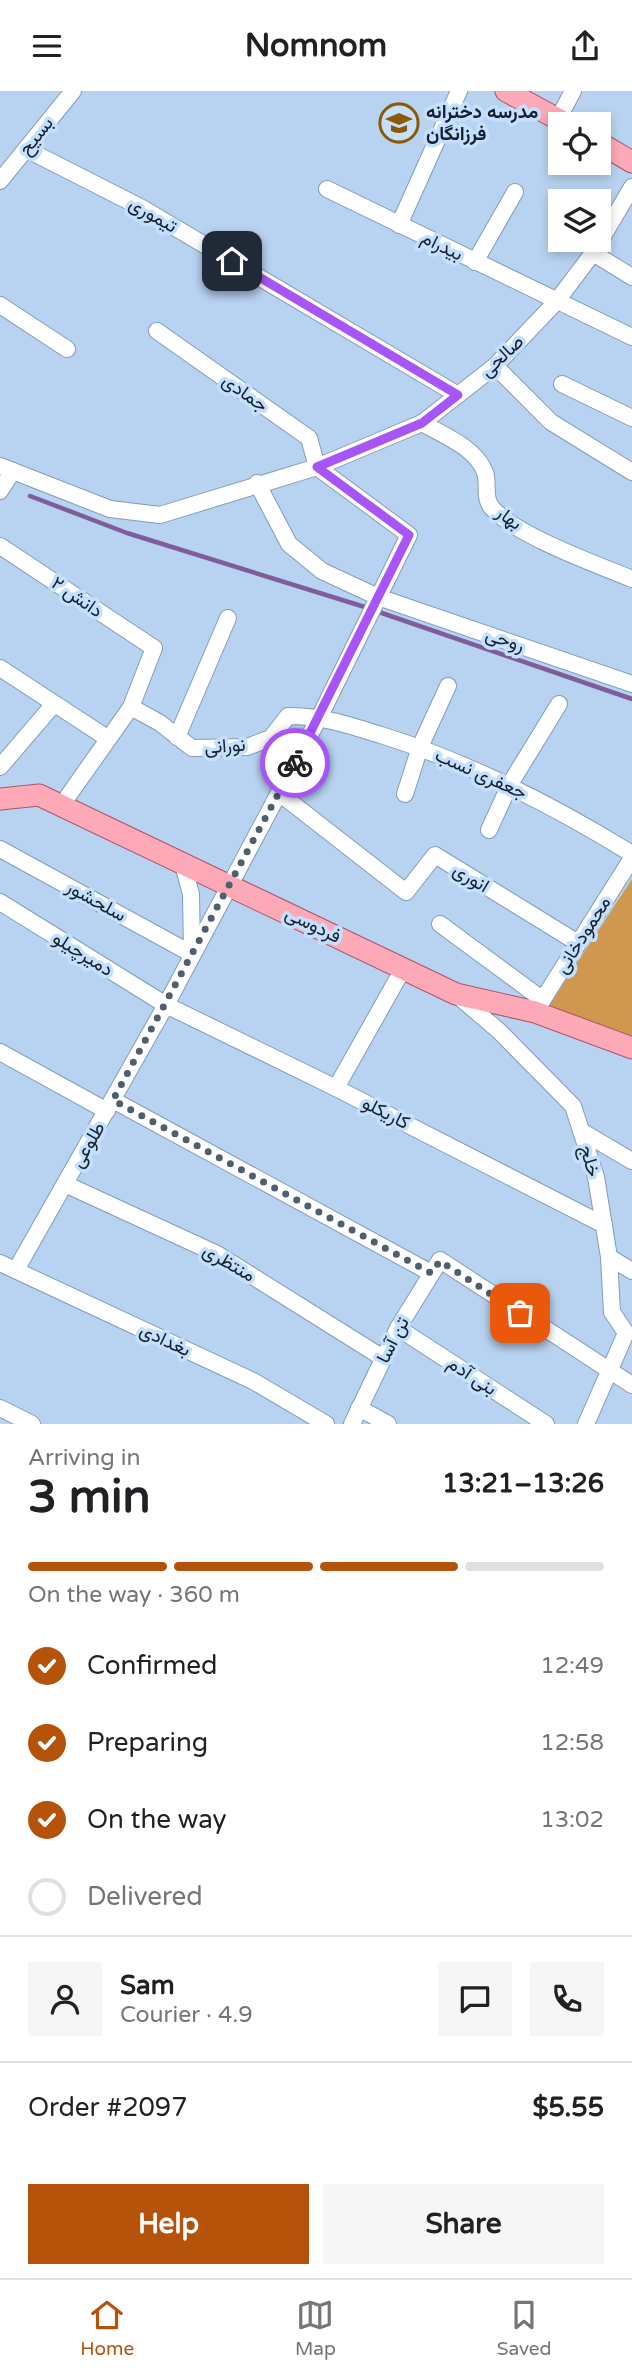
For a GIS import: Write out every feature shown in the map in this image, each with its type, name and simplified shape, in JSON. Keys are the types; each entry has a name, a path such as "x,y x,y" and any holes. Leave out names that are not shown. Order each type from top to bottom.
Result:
{"main road":[{"path":"506,91 548,114"},
{"path":"611,150 632,162"},
{"name":"فردوسی","path":"0,799 39,795 456,994 539,1006 632,1048"}],"street":[{"name":"بسیح","path":"1,178 73,91"},
{"path":"399,225 459,91"},
{"path":"566,112 573,91"},
{"name":"تیموری","path":"26,149 142,208 458,395"},
{"name":"صالحی","path":"6,469 110,509 160,515 257,483 317,467 422,423 495,366 556,302 593,253 632,187"},
{"name":"بیدرام","path":"327,189 632,337"},
{"path":"475,262 515,192"},
{"path":"593,253 632,277"},
{"path":"0,305 67,349"},
{"name":"جمادی","path":"157,331 309,438 317,467"},
{"path":"495,366 551,422 632,471"},
{"path":"562,384 632,418"},
{"name":"بهار","path":"422,423 470,451 485,473 486,495 492,508 537,539 632,579"},
{"name":"طلوعی","path":"16,1270 166,1005 228,884 320,716 409,535 317,467"},
{"path":"0,491 6,469"},
{"name":"روحی","path":"257,483 289,544 322,571 378,597 632,684"},
{"name":"دانش ۲","path":"0,546 154,648 131,707"},
{"path":"177,737 228,618"},
{"path":"0,668 107,738"},
{"path":"405,794 420,747 448,686"},
{"path":"0,767 54,703"},
{"path":"489,830 510,784 559,704"},
{"path":"61,806 131,707"},
{"name":"نورانی","path":"131,707 192,748 247,747 271,738 288,716 320,716"},
{"name":"جعفری نسب","path":"320,716 420,747 510,784 632,856"},
{"name":"انوری","path":"279,793 406,892 435,855 578,943"},
{"name":"سلحشور","path":"0,849 192,954"},
{"name":"محمودخانی","path":"539,1006 632,856"},
{"path":"182,861 191,894 192,954"},
{"name":"دمیرچیلو","path":"0,902 166,1005"},
{"path":"440,924 539,1006"},
{"path":"336,1088 403,969"},
{"name":"خلج","path":"456,994 499,1031 573,1106 596,1177 609,1257 612,1312 626,1333 610,1372"},
{"name":"کاریکلو","path":"166,1005 336,1088 604,1225"},
{"path":"0,1052 435,1267 632,1385"},
{"path":"581,1131 632,1161"},
{"name":"منتظری","path":"65,1184 217,1254 383,1358"},
{"path":"609,1257 632,1271"},
{"name":"بغدادی","path":"0,1263 253,1381 326,1424"},
{"name":"تن آسا","path":"352,1424 398,1328 435,1267"},
{"name":"بنی آدم","path":"398,1328 546,1424"},
{"path":"586,1424 610,1372"},
{"path":"0,1408 29,1423"},
{"path":"359,1408 388,1424"}],"shaded area":[{"path":"632,879 632,1041 546,1010"}],"waterway":[{"path":"30,496 127,533 368,608"},
{"path":"376,611 632,699"}],"way so far":[{"path":"295,763 113,1100 431,1273 440,1261 520,1313"}],"place":[{"name":"مدرسه دخترانه فرزانگان","path":"399,123"}],"route":[{"path":"232,261 458,395 422,423 317,467 409,535 295,763"}]}
